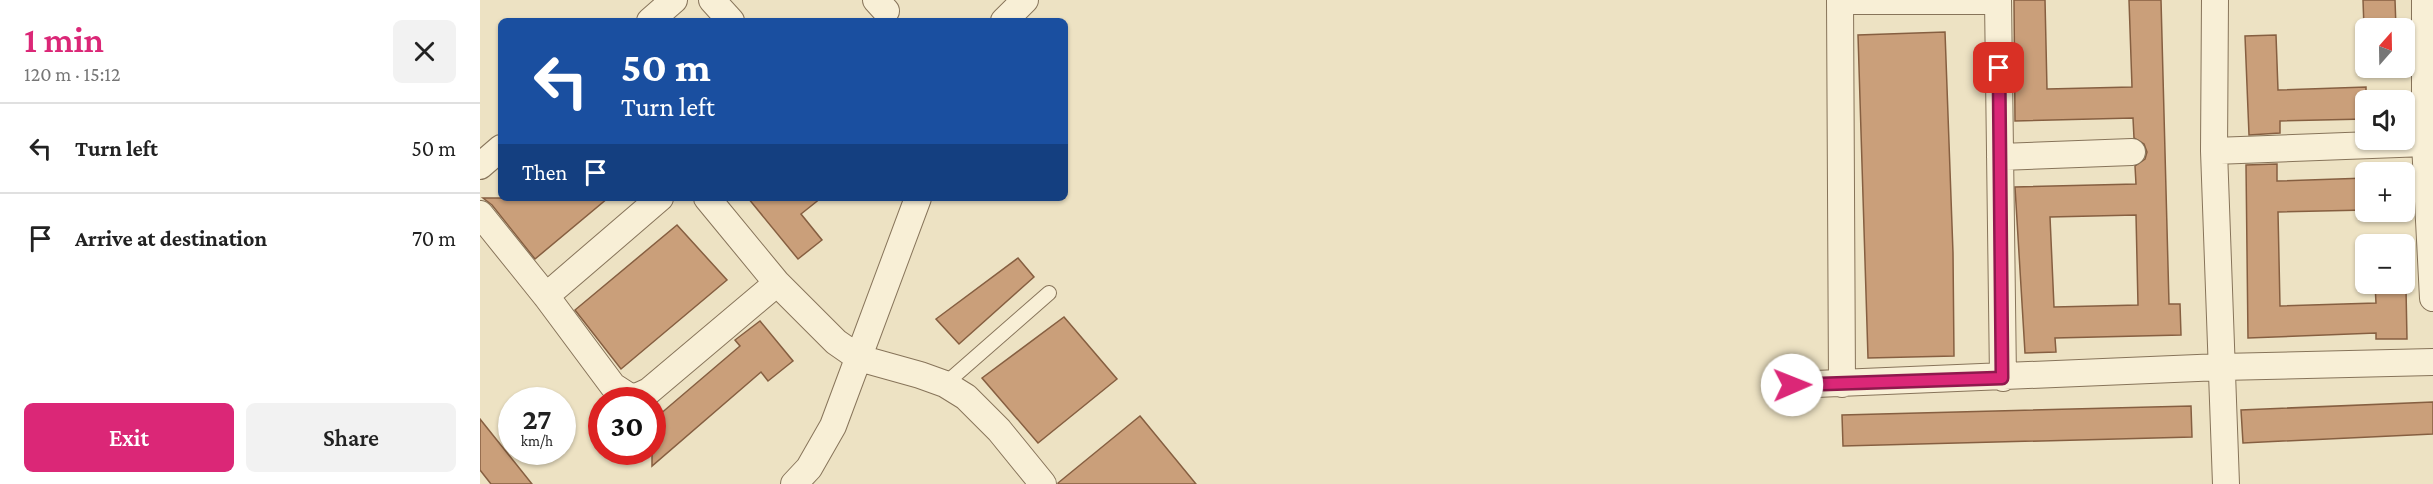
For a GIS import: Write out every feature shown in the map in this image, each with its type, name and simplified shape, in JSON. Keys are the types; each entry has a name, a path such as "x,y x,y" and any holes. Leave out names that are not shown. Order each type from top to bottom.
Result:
{"street":[{"path":"653,18 674,0"},
{"path":"712,0 728,18"},
{"path":"1007,18 1025,0"},
{"path":"1842,384 1840,0 1998,0 2002,378"},
{"path":"2215,0 2214,151 2226,484"},
{"path":"2426,0 2425,143 2433,297"},
{"path":"2214,151 2425,143"},
{"path":"480,166 498,151"},
{"path":"2000,157 2132,152"},
{"path":"546,296 657,201"},
{"path":"709,201 777,283 836,342 859,358 945,384 966,397 1043,484"},
{"path":"794,484 808,468 833,426 917,201"},
{"path":"480,214 546,296 613,386 630,397 649,391 777,283"},
{"path":"1792,385 2002,378 2221,367 2433,362"}],"lane":[{"path":"945,384 1049,293"}],"building":[{"path":"2014,0 2045,0 2047,89 2132,87 2129,0 2161,0 2169,304 2180,304 2181,335 2055,338 2056,352 2025,353 2015,187 2136,184 2135,166 2145,159 2147,152 2144,144 2134,138 2133,118 2015,121","holes":["2136,215 2138,305 2054,307 2050,217"]},
{"path":"2363,0 2395,0 2396,18 2364,18"},
{"path":"1945,32 1953,253 1954,356 1868,358 1858,35"},
{"path":"2276,35 2278,90 2366,87 2366,90 2355,90 2355,119 2280,121 2280,133 2249,135 2245,36"},
{"path":"2277,164 2277,181 2355,178 2355,210 2278,212 2280,306 2376,303 2376,294 2406,294 2407,339 2376,339 2376,333 2248,338 2246,165"},
{"path":"483,198 498,198 498,201 604,201 535,259 492,205"},
{"path":"750,201 817,201 801,214 822,240 798,259"},
{"path":"677,225 727,280 621,369 575,310"},
{"path":"1018,258 1034,277 959,344 936,319"},
{"path":"1064,317 1117,379 1038,443 982,378"},
{"path":"760,321 793,361 768,381 761,372 666,454 666,409 740,346 735,340"},
{"path":"2433,402 2433,434 2243,443 2241,410"},
{"path":"2191,406 2192,437 1843,446 1842,415"},
{"path":"1140,416 1196,484 1058,484 1058,483"},
{"path":"480,419 498,442 498,465 517,465 532,484 491,484 480,470"}],"route":[{"path":"1792,385 2002,378 1999,68"}]}
